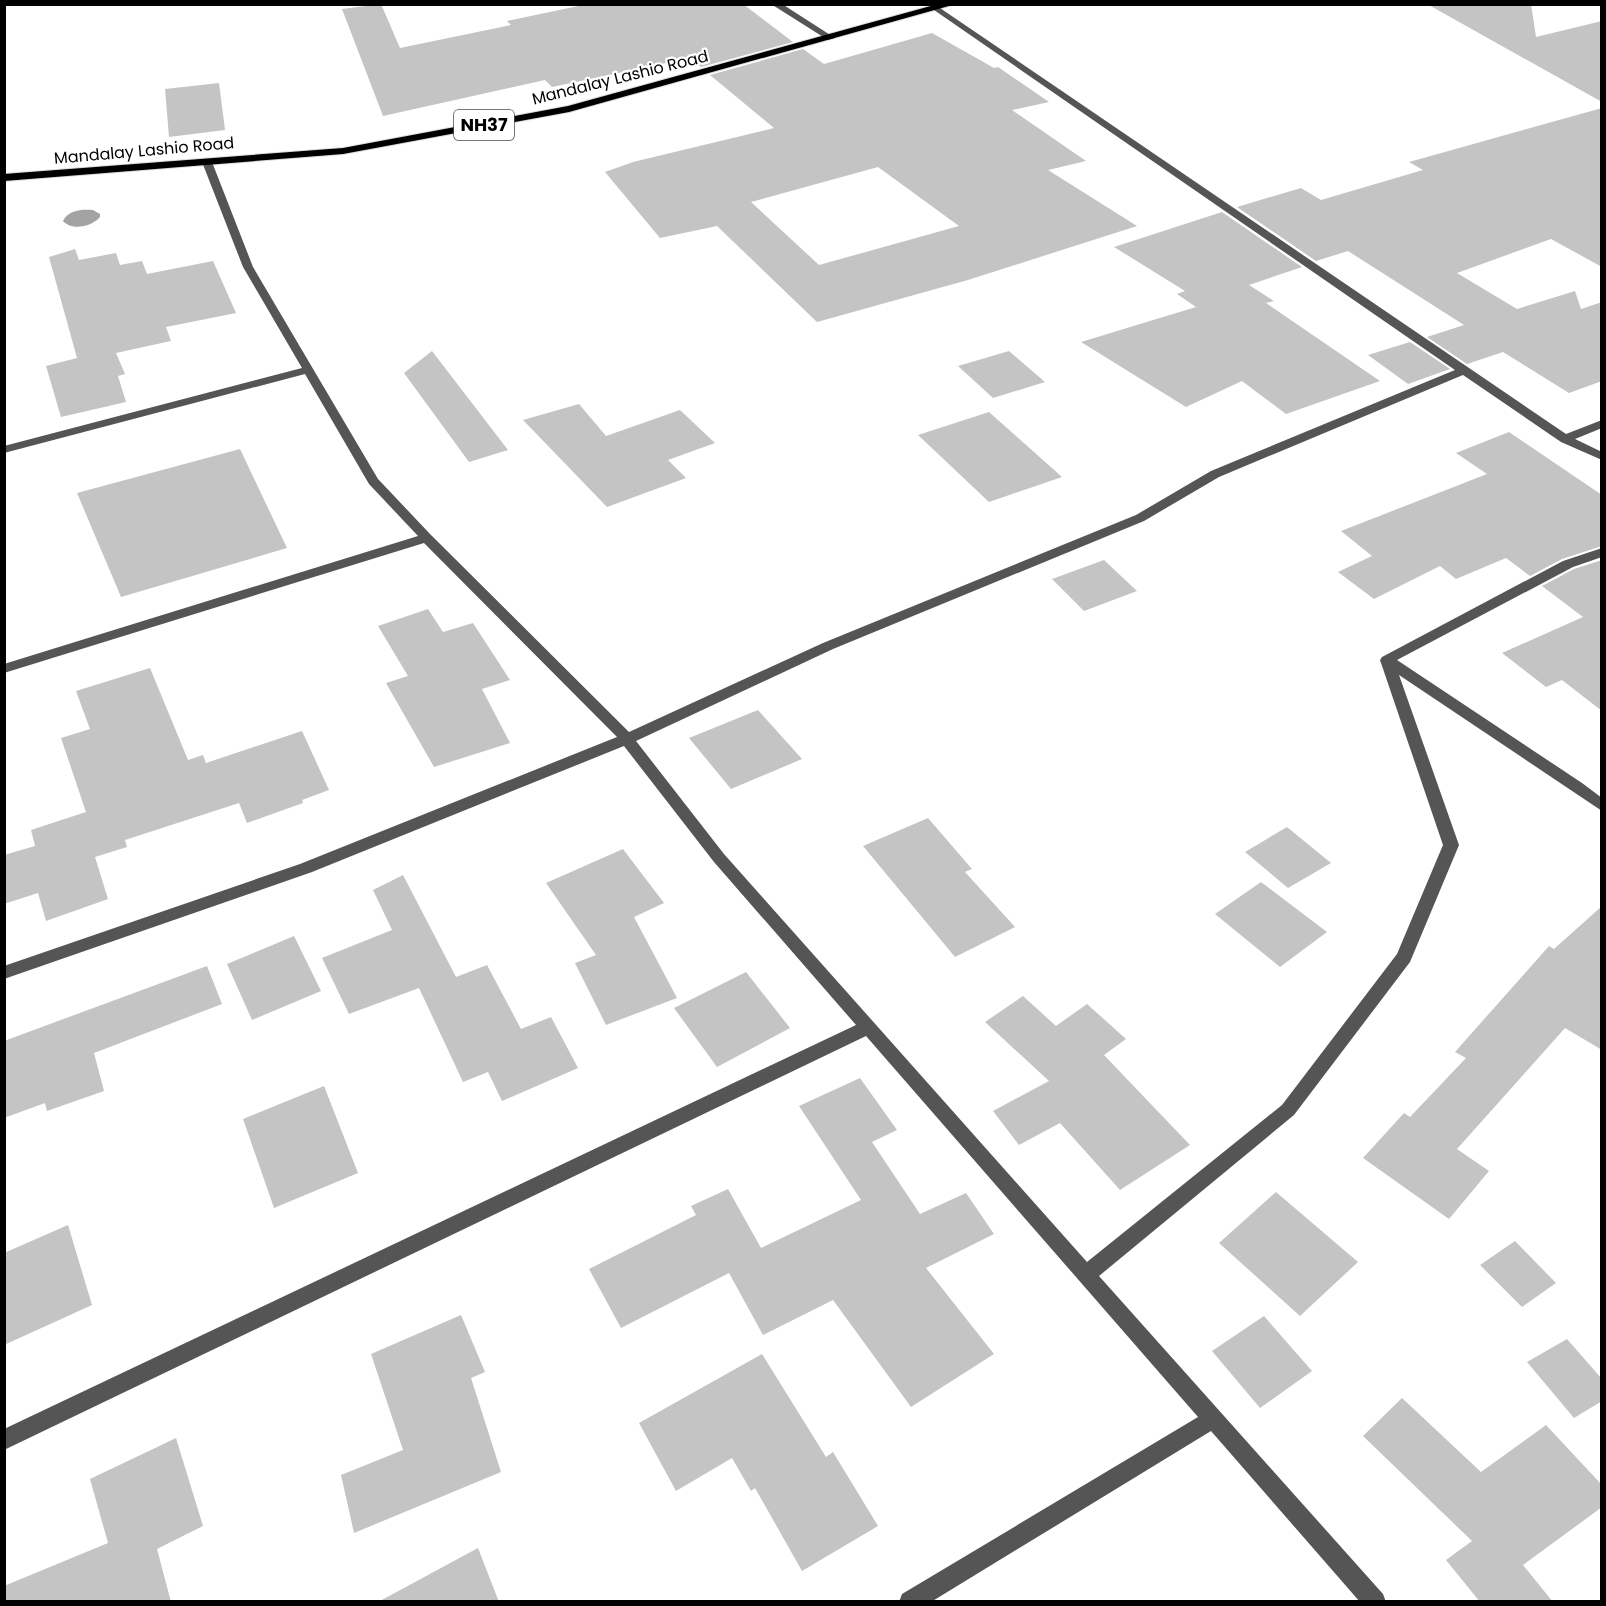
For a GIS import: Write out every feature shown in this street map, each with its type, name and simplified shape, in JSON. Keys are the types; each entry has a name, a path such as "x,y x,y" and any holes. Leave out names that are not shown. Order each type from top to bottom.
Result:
{"highway":[{"name":"Mandalay Lashio Road","path":"4,178 343,151 569,109 951,4"}],"street":[{"path":"775,4 831,38"},
{"path":"937,8 1565,439 1602,457"},
{"path":"207,162 248,267 373,481 426,538 627,739 719,858 1375,1602"},
{"path":"4,450 308,370"},
{"path":"4,973 306,868 627,739 828,646 1140,518 1215,474 1464,370"},
{"path":"1565,439 1602,423"},
{"path":"4,669 426,538"},
{"path":"1387,660 1568,564 1602,552"},
{"path":"1387,660 1602,806"},
{"path":"1086,1275 1288,1110 1404,957 1451,844 1387,660"},
{"path":"4,1440 867,1028"},
{"path":"910,1602 1214,1419"}],"shaded area":[{"path":"93,210 100,214 100,217 87,225 76,227 63,221 72,212"}],"building":[{"path":"381,4 400,48 511,25 507,21 588,4 743,4 793,42 701,67 690,58 552,87 545,80 383,116 342,9"},
{"path":"1427,4 1531,4 1536,37 1602,21 1602,102"},
{"path":"932,33 994,68 998,67 1049,102 1012,110 1086,161 1048,170 1137,226 968,280 817,322 717,226 660,238 605,172 633,162 774,128 710,75 803,49 824,64","holes":["878,167 959,226 819,265 751,202"]},
{"path":"219,83 225,130 169,137 165,89"},
{"path":"1602,108 1602,267 1551,239 1457,273 1517,309 1575,291 1581,309 1602,302 1602,381 1569,393 1503,352 1467,364 1427,337 1464,325 1348,251 1316,261 1237,207 1301,188 1321,200 1423,170 1409,162"},
{"path":"1222,212 1302,267 1249,285 1274,301 1266,303 1380,381 1286,414 1242,381 1186,407 1081,342 1196,307 1177,294 1185,291 1114,247"},
{"path":"75,249 79,260 116,253 120,265 142,261 147,274 213,261 236,313 166,327 171,341 116,353 125,374 118,376 126,402 61,417 46,366 77,358 49,257"},
{"path":"1410,342 1450,369 1408,384 1368,355"},
{"path":"432,351 508,450 469,462 404,373"},
{"path":"1009,351 1045,382 993,398 958,366"},
{"path":"579,404 606,436 680,410 715,443 668,460 686,478 607,507 523,420"},
{"path":"989,412 1062,477 989,502 918,435"},
{"path":"1509,432 1602,495 1602,546 1562,559 1530,576 1506,558 1456,579 1440,566 1374,599 1338,572 1372,556 1341,531 1487,474 1456,453"},
{"path":"240,449 287,548 121,597 77,493"},
{"path":"1104,560 1137,591 1084,611 1052,579"},
{"path":"1602,560 1602,711 1562,680 1546,687 1502,653 1583,617 1542,586 1574,569"},
{"path":"428,609 443,632 473,623 510,680 482,689 510,743 434,767 386,683 408,676 378,626"},
{"path":"150,668 188,760 203,755 206,763 302,731 329,790 302,800 303,803 247,823 239,803 125,840 127,847 95,857 108,899 46,921 38,893 4,904 4,855 35,846 31,830 86,812 61,738 90,729 76,691"},
{"path":"758,710 802,759 731,789 689,738"},
{"path":"928,818 972,869 965,872 1015,927 955,957 863,846"},
{"path":"1287,827 1331,863 1288,888 1245,852"},
{"path":"623,849 664,903 634,917 677,998 606,1025 575,963 596,955 546,883"},
{"path":"403,875 456,977 487,965 521,1029 551,1017 578,1068 502,1101 488,1072 463,1082 419,988 349,1014 322,958 392,930 373,890"},
{"path":"1261,882 1327,932 1280,967 1215,914"},
{"path":"1602,906 1602,1050 1565,1028 1457,1149 1489,1171 1449,1219 1363,1158 1404,1113 1410,1117 1466,1058 1455,1052 1549,946 1554,949"},
{"path":"294,936 321,991 252,1020 227,964"},
{"path":"207,966 222,1004 94,1053 104,1091 47,1111 45,1103 4,1118 4,1041"},
{"path":"746,972 790,1028 717,1067 674,1008"},
{"path":"1023,996 1056,1026 1087,1004 1126,1039 1104,1055 1190,1145 1120,1190 1060,1123 1019,1145 993,1111 1049,1081 985,1022"},
{"path":"860,1078 897,1130 872,1142 920,1214 966,1193 994,1234 926,1268 994,1354 911,1407 833,1300 763,1335 729,1273 621,1328 589,1269 696,1215 691,1206 728,1189 761,1248 861,1200 799,1106"},
{"path":"324,1086 358,1173 274,1208 243,1119"},
{"path":"1276,1192 1358,1262 1300,1316 1219,1243"},
{"path":"68,1225 92,1305 4,1345 4,1253"},
{"path":"1515,1241 1556,1283 1522,1307 1480,1265"},
{"path":"461,1315 485,1372 471,1378 501,1472 354,1533 341,1475 403,1450 371,1354"},
{"path":"1264,1316 1312,1371 1260,1408 1212,1351"},
{"path":"1567,1339 1602,1379 1602,1401 1574,1418 1527,1362"},
{"path":"762,1354 826,1457 833,1452 878,1526 802,1571 755,1488 751,1491 732,1458 676,1491 639,1423"},
{"path":"1402,1398 1481,1472 1546,1425 1602,1485 1602,1507 1523,1565 1553,1602 1480,1602 1446,1560 1472,1541 1363,1436"},
{"path":"176,1438 203,1526 157,1549 171,1602 4,1602 4,1586 108,1543 90,1479"},
{"path":"478,1548 499,1602 378,1602"}]}
